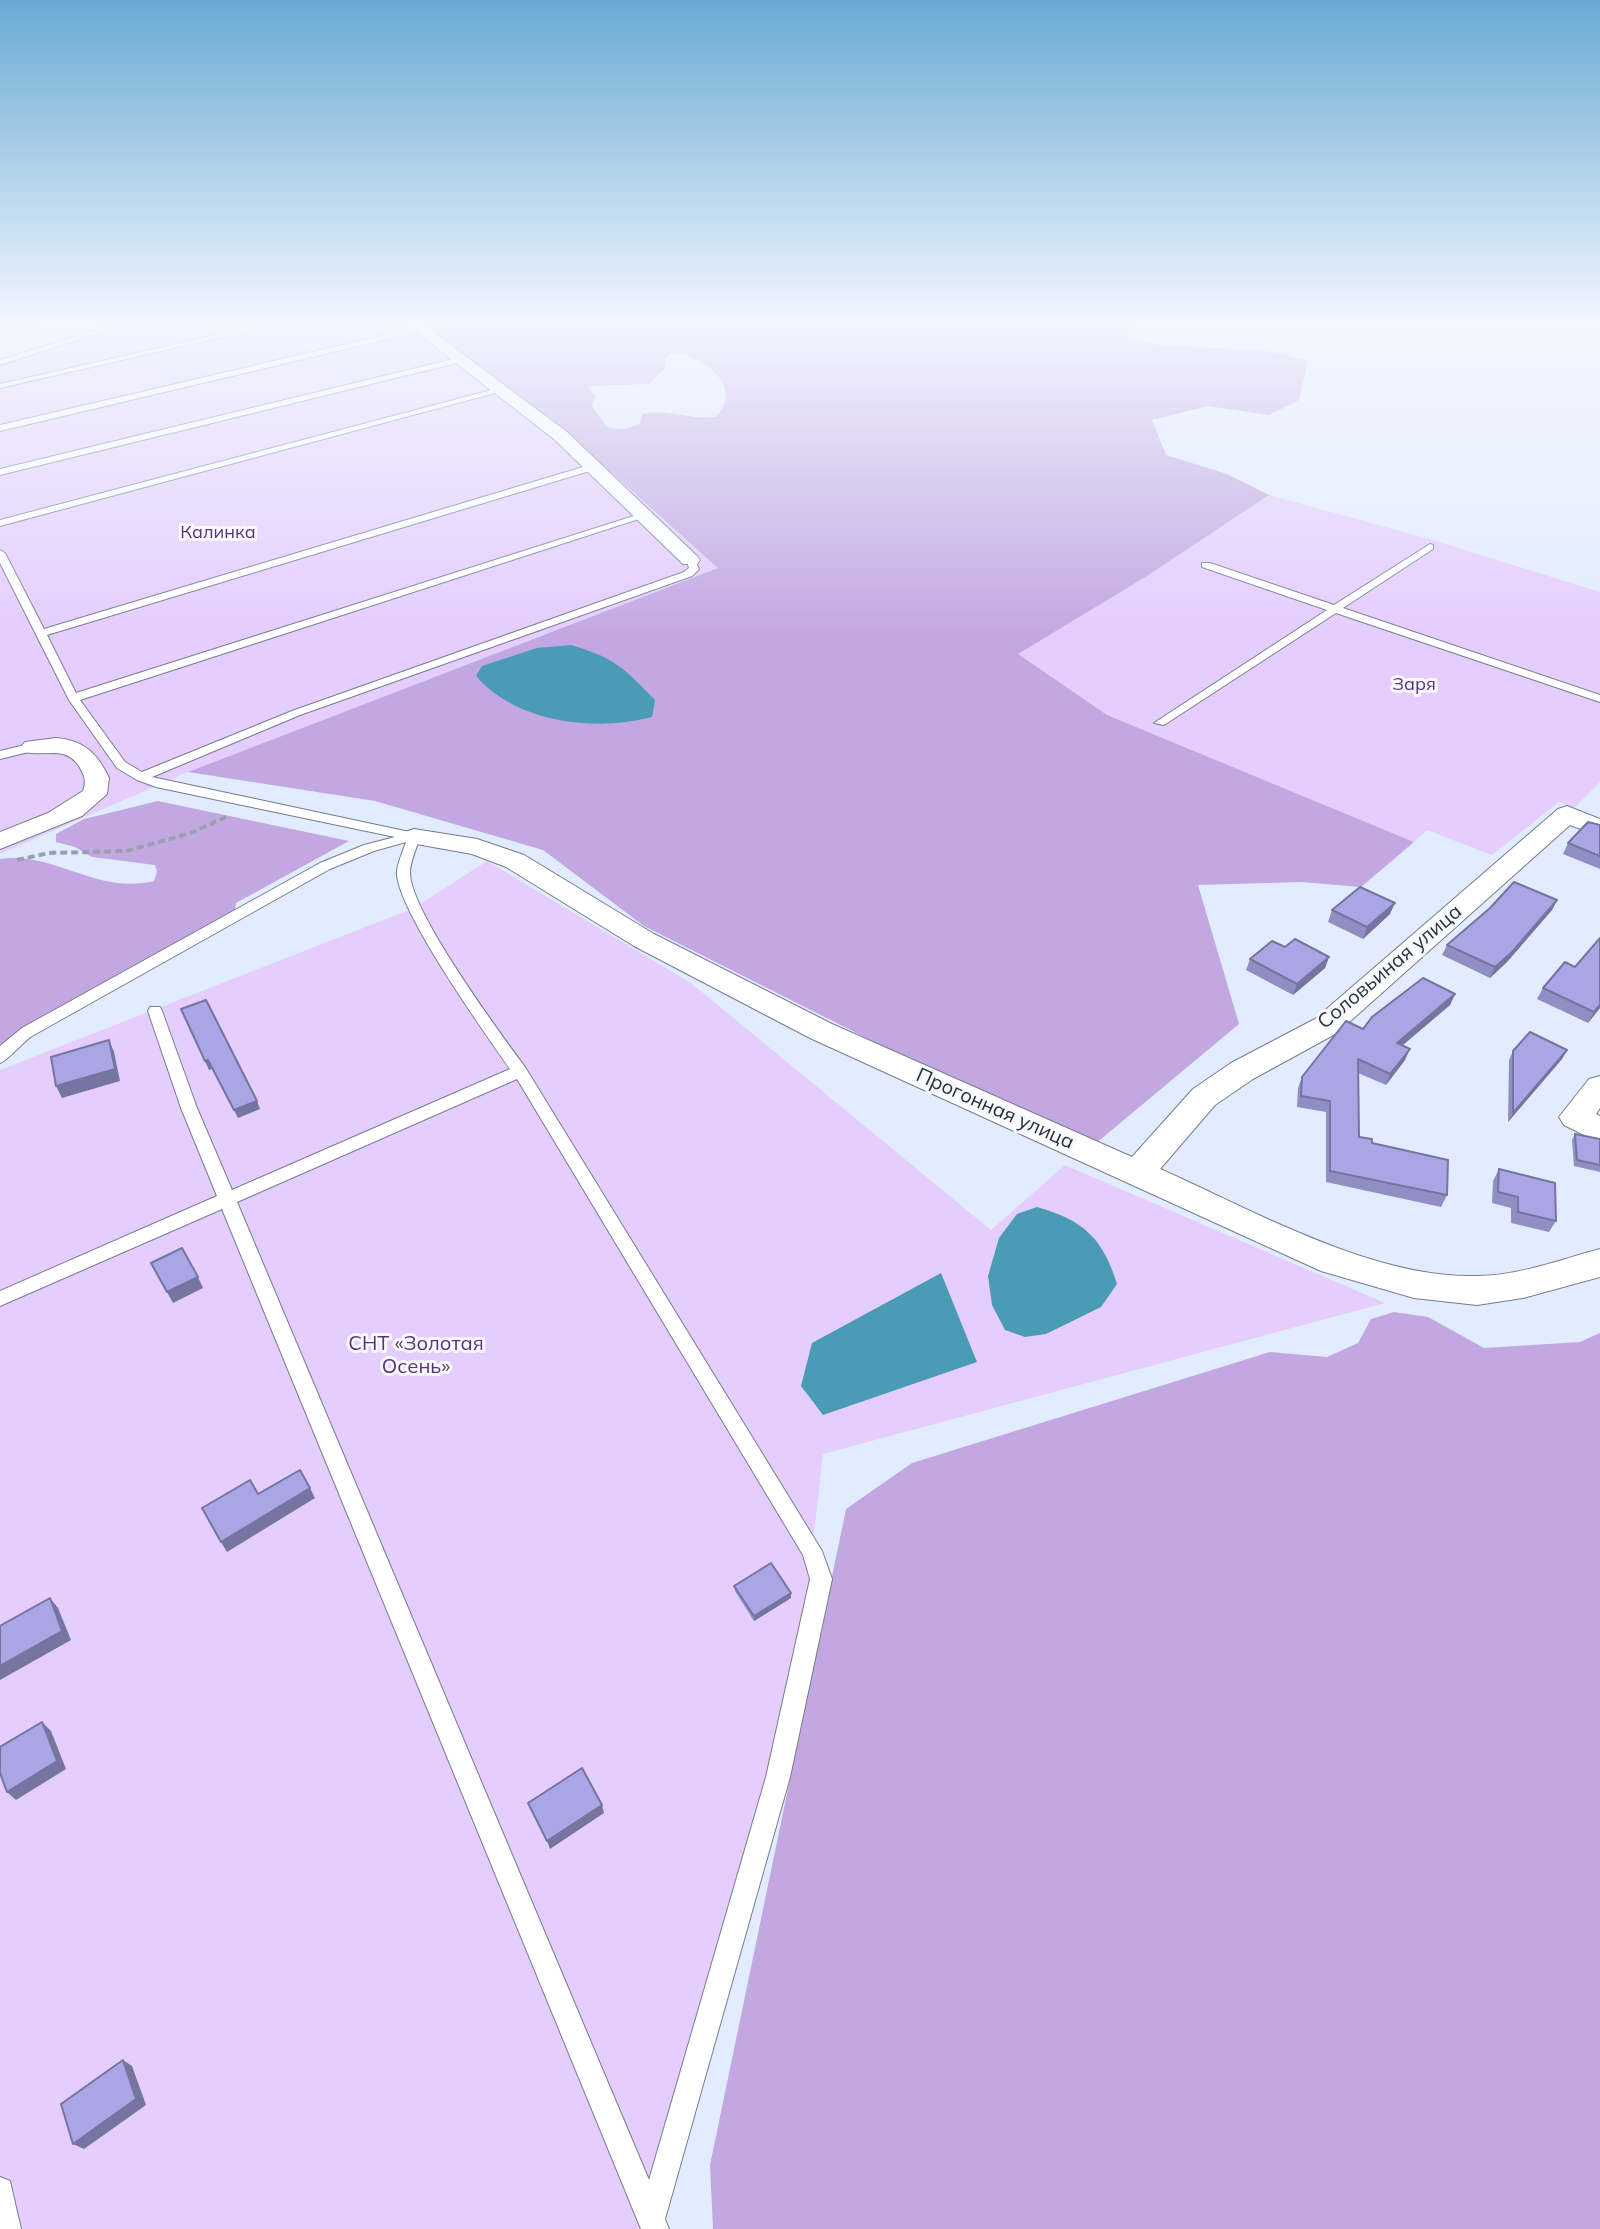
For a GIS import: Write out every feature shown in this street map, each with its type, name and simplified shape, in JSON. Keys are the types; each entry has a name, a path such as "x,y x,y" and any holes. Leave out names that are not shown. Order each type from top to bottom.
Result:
{"street":[{"path":"547,425 690,560"},
{"path":"6,851 86,805 97,790 99,780 82,752 71,747 33,747"},
{"name":"Соловьиная улица","path":"1136,1174 1204,1097 1242,1071 1326,1026 1567,814 1600,828"},
{"name":"Прогонная улица","path":"414,837 477,847 515,861 644,940 821,1031 1333,1261 1388,1278 1437,1287 1496,1289 1600,1263"},
{"path":"1600,1087 1575,1117 1600,1131"}],"lane":[{"path":"0,472 192,425"},
{"path":"0,523 370,425"},
{"path":"41,633 593,467"},
{"path":"73,698 643,516"},
{"path":"1160,723 1430,547"},
{"path":"0,553 73,698 121,765 141,777 414,837"},
{"path":"141,777 311,707 688,574 694,569 690,560"},
{"path":"1206,565 1600,699"},
{"path":"0,755 33,747"},
{"path":"0,1058 9,1045 27,1032 325,866 369,848 414,837"},
{"path":"414,837 403,873 414,908 475,1009 520,1071 780,1498 812,1551 821,1579 778,1777 654,2223"},
{"path":"155,1011 189,1108 654,2223"},
{"path":"0,1299 520,1071"},
{"path":"0,2191 7,2229"}],"path":[{"path":"6,851 126,851 191,833 254,804"}],"green space":[{"name":"Калинка","path":"0,425 556,425 719,568 188,772 0,854"},
{"name":"Заря","path":"1269,495 1436,541 1600,592 1600,782 1574,808 1559,802 1492,855 1427,830 1414,842 1107,715 1017,654 1147,576"},
{"name":"СНТ «Золотая Осень»","path":"487,861 691,983 991,1230 1065,1165 1385,1303 823,1454 812,1551 821,1579 655,2229 0,2229 0,1070 414,908"}],"shaded area":[{"path":"556,425 606,425 620,429 636,425 1154,425 1166,455 1227,474 1269,495 1147,576 1018,654 1107,715 1414,842 1361,887 1301,882 1198,885 1239,1024 1095,1144 910,1060 644,926 543,850 375,801 188,772 718,568"},
{"path":"158,801 349,841 236,903 234,918 42,1024 0,1058 0,859 39,861 113,882 133,884 154,881 157,872 155,865 92,857 75,847 56,842 56,834 84,819"},
{"path":"1394,1312 1428,1317 1484,1348 1580,1342 1600,1333 1600,2229 713,2229 710,2165 846,1509 912,1463 1270,1352 1327,1357 1358,1343 1371,1319"}],"water":[{"path":"571,645 609,660 626,672 655,700 652,717 606,724 558,720 512,704 476,676 482,666 537,648"},
{"path":"1037,1207 1067,1218 1089,1233 1105,1254 1117,1284 1101,1307 1046,1334 1025,1337 1005,1330 992,1305 988,1276 999,1238 1017,1214"},
{"path":"941,1273 977,1362 823,1415 801,1386 812,1343"}],"building":[{"path":"1588,822 1600,825 1600,856 1568,843"},
{"path":"1514,882 1557,900 1512,952 1495,967 1447,945 1490,908"},
{"path":"1360,887 1395,903 1367,927 1332,910"},
{"path":"1600,938 1600,1005 1594,1012 1543,988 1565,962 1575,967"},
{"path":"1295,939 1329,957 1297,984 1250,959 1272,941 1285,947"},
{"path":"1423,978 1455,994 1397,1043 1410,1049 1390,1074 1358,1059 1359,1137 1372,1139 1372,1143 1448,1160 1447,1195 1330,1171 1330,1101 1301,1096 1302,1077 1346,1021 1363,1029 1372,1017"},
{"path":"206,1000 257,1101 234,1110 208,1060 205,1061 181,1009"},
{"path":"1530,1032 1567,1050 1513,1113 1513,1051"},
{"path":"109,1040 115,1069 56,1086 51,1057"},
{"path":"1575,1134 1600,1139 1600,1165 1577,1160"},
{"path":"1499,1169 1555,1183 1556,1221 1518,1212 1518,1197 1498,1192"},
{"path":"182,1248 198,1277 167,1292 151,1263"},
{"path":"300,1470 310,1488 221,1542 202,1508 250,1480 258,1494"},
{"path":"771,1563 791,1593 754,1616 734,1586"},
{"path":"50,1598 62,1631 0,1666 0,1626"},
{"path":"42,1722 57,1761 7,1792 0,1773 0,1747"},
{"path":"582,1768 602,1805 547,1841 528,1803"},
{"path":"123,2060 136,2099 73,2144 61,2104"}]}
